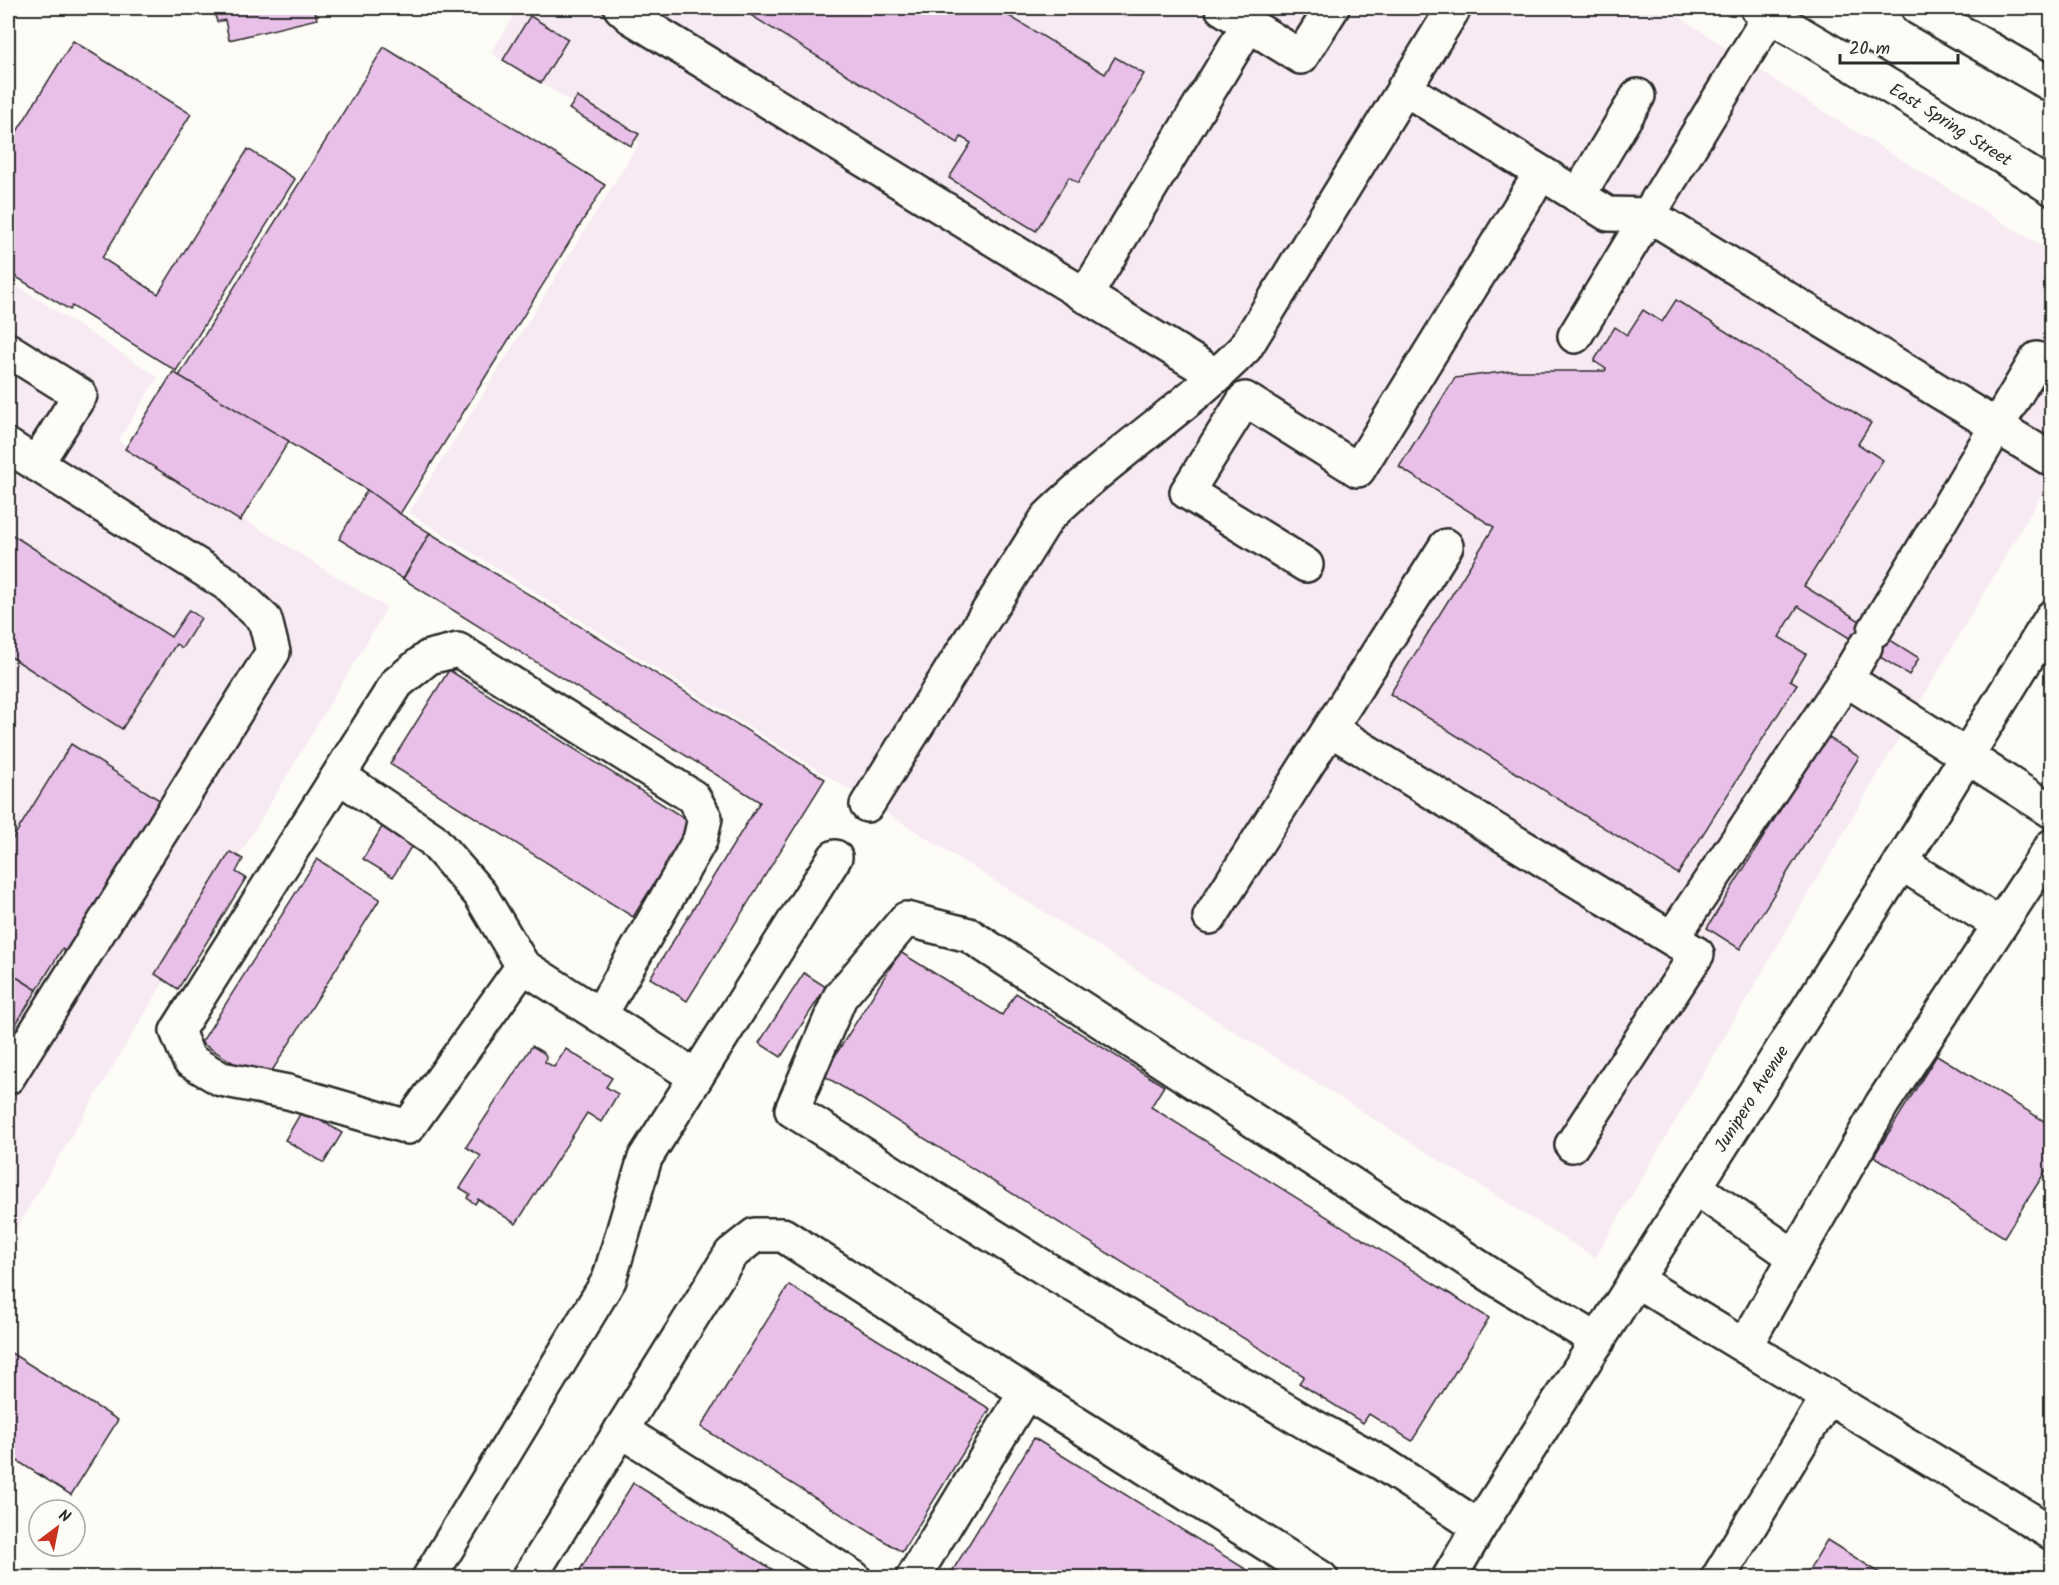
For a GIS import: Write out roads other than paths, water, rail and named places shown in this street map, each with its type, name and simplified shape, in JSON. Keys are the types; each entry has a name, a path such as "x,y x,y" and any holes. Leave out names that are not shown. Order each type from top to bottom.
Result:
{"street":[{"path":"621,8 631,17 1217,376"},
{"path":"1085,296 1235,16 1301,57 1332,8"},
{"path":"867,805 1047,518 1074,491 1217,376 1245,348 1454,8"},
{"path":"1918,8 2052,85"},
{"path":"1575,336 1649,215 1767,10"},
{"name":"East Spring Street","path":"1767,10 2052,188"},
{"path":"1404,88 1608,214 1649,215 2052,460"},
{"path":"1578,196 1638,96"},
{"path":"1306,565 1187,492 1245,399 1358,470 1541,173"},
{"path":"8,350 80,395 36,464"},
{"path":"1672,938 1846,679 2037,359"},
{"path":"8,446 227,584 265,620 273,652 8,1077"},
{"path":"1210,917 1446,546"},
{"name":"Junipero Avenue","path":"1449,1578 1479,1527 1901,863 2052,617"},
{"path":"523,966 408,1127 288,1092 221,1078 189,1060 177,1031 397,683 429,657 458,650 693,797 705,818 700,840 600,1015"},
{"path":"1846,679 2052,811"},
{"path":"1330,729 1697,954 1572,1145"},
{"path":"339,776 432,838 480,894 523,966 696,1077"},
{"path":"1745,1346 1882,1104 2052,846"},
{"path":"429,1578 609,1280 645,1158 835,857"},
{"path":"1901,863 2000,925"},
{"path":"1479,1527 1383,1464 1307,1423 1043,1267 792,1110 840,997 906,919 969,935 1500,1281 1598,1341"},
{"path":"1696,1188 1795,1257"},
{"path":"529,1578 731,1254 755,1235 783,1235 1321,1578"},
{"path":"1637,1281 2052,1533"},
{"path":"914,1578 1026,1392"},
{"path":"1718,1578 1828,1397"},
{"path":"621,1430 840,1574"}]}
